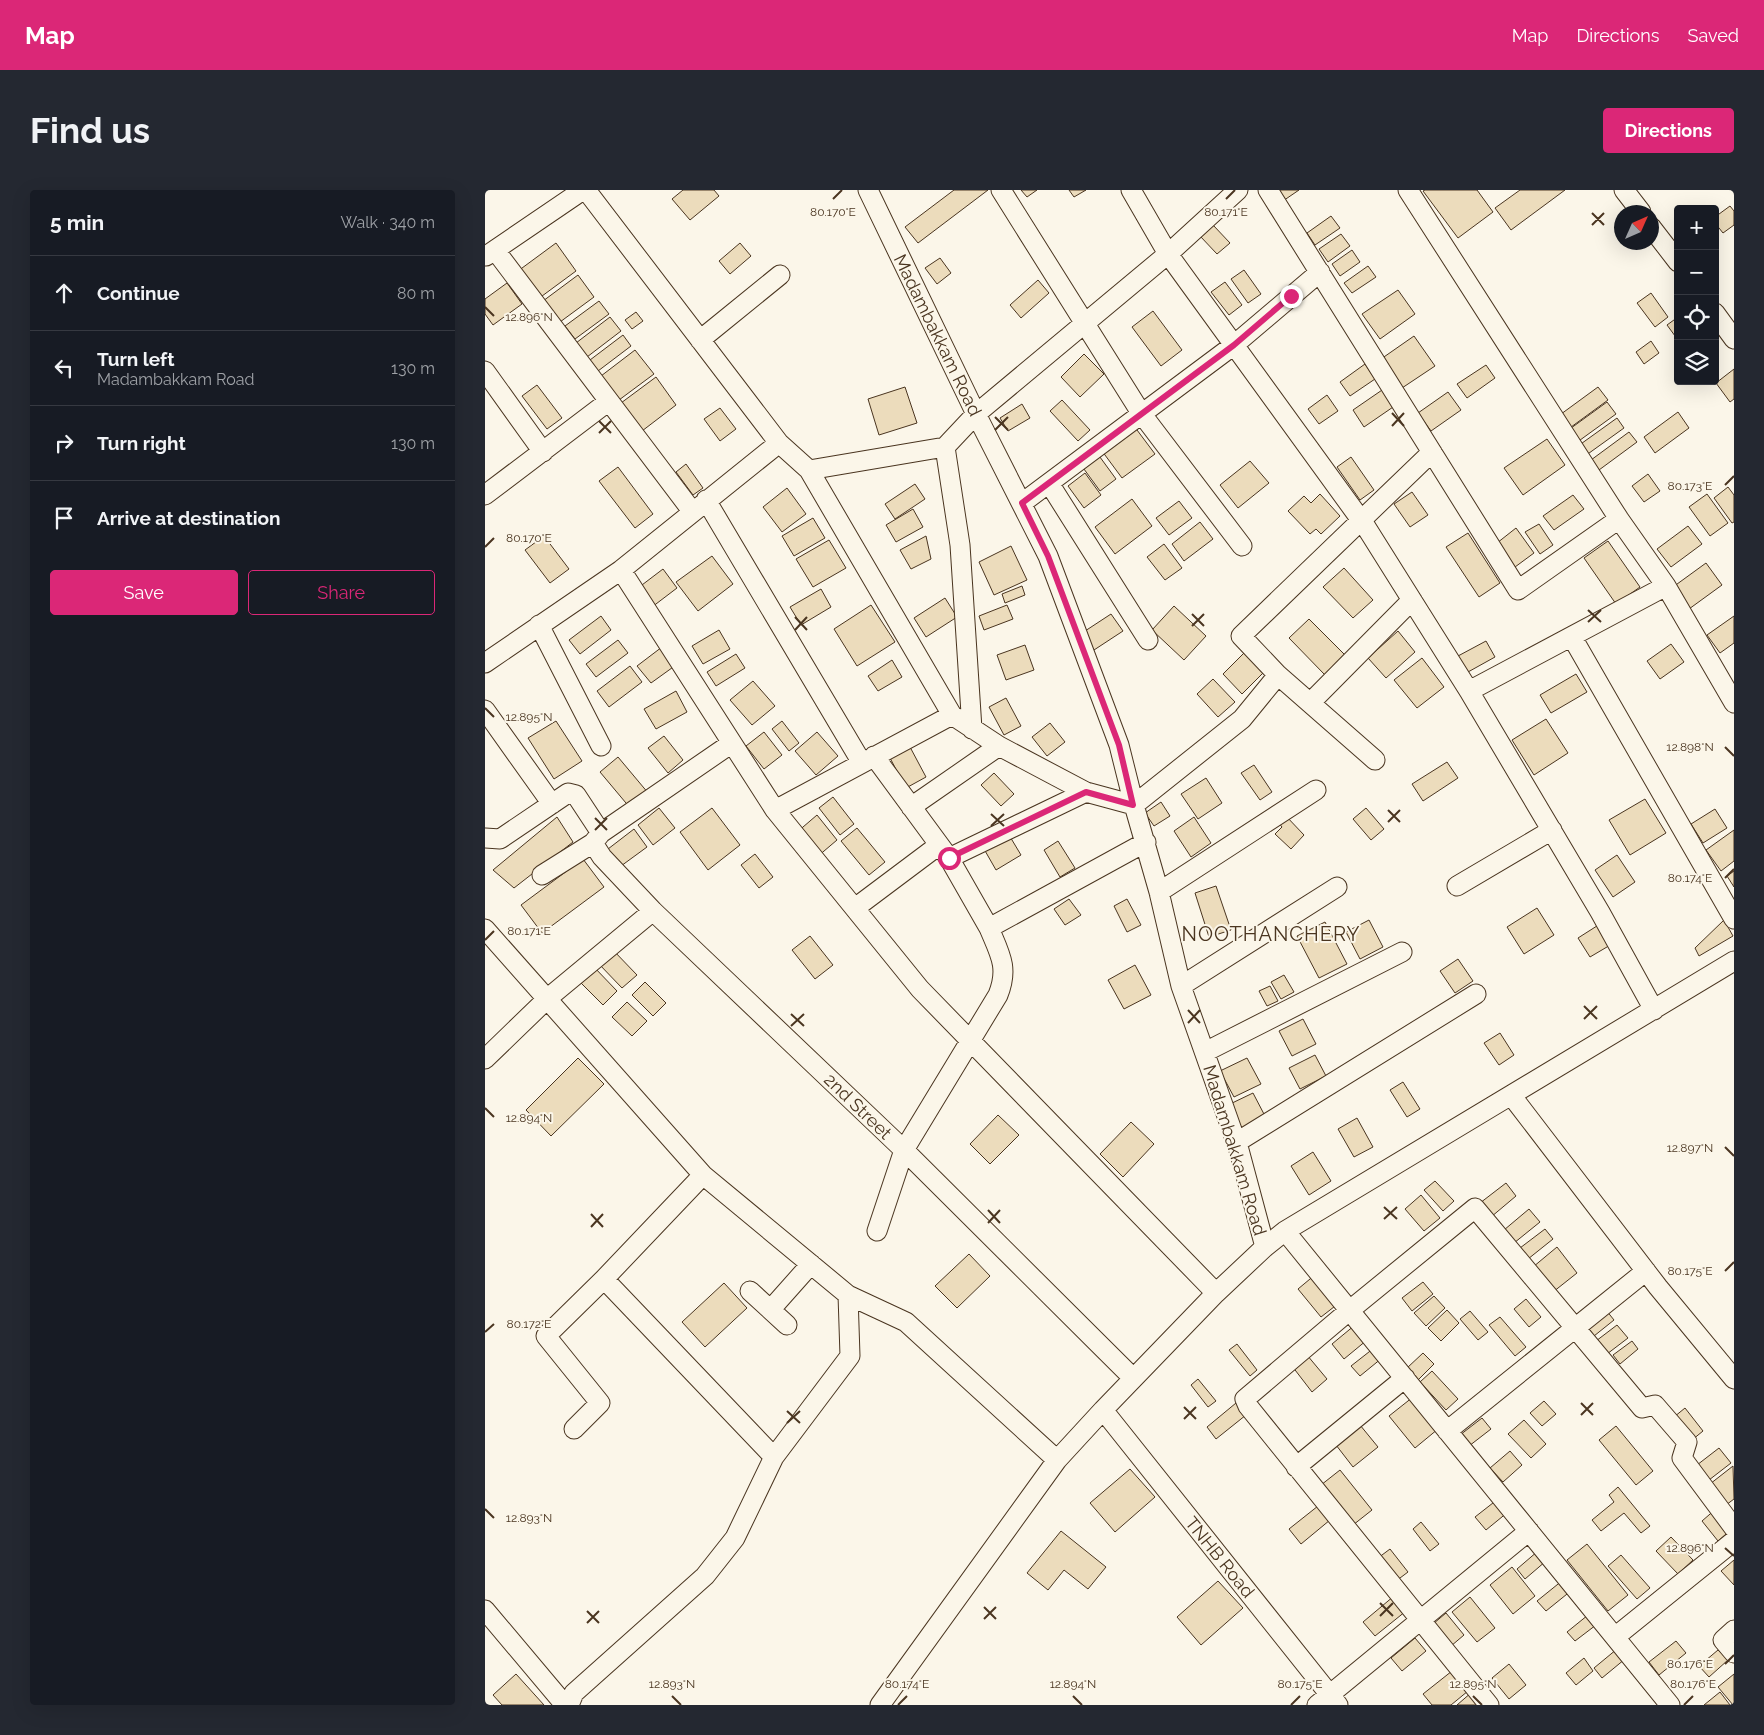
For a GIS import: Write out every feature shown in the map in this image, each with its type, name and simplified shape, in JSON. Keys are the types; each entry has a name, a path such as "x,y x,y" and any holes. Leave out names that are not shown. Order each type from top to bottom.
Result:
{"street":[{"path":"877,1231 904,1150 928,1107 998,996 1005,979 1001,956 989,928 944,852 911,806 868,760 699,506 609,401 490,254 585,190 779,443 809,470 952,715 999,746 1086,792 1133,805 1242,719 1278,676"},
{"name":"Madambakkam Road","path":"868,190 976,414 1048,556 1119,745 1133,805 1146,842 1159,892 1181,986 1237,1142 1265,1247"},
{"path":"1001,190 1141,413 1242,546"},
{"path":"1131,190 1168,254 1362,521 1469,692 1601,912 1654,1010"},
{"path":"809,470 945,447 976,414 1168,254 1238,190"},
{"path":"1268,190 1519,590 1619,519"},
{"path":"1408,190 1619,519 1666,586 1734,702"},
{"path":"1624,190 1636,205"},
{"path":"1659,237 1674,257"},
{"path":"1022,503 1234,345 1320,272"},
{"path":"700,340 780,275"},
{"path":"1719,318 1734,339"},
{"path":"485,371 543,452"},
{"path":"485,495 609,401"},
{"path":"485,662 621,570 779,443"},
{"path":"945,447 960,545 972,729"},
{"path":"1375,760 1278,676 1241,636 1432,452"},
{"path":"1049,483 1148,640"},
{"path":"621,570 775,810 920,989 1216,1293"},
{"path":"1469,692 1666,586"},
{"path":"1310,703 1412,600"},
{"path":"539,626 601,746"},
{"path":"1572,637 1734,919"},
{"path":"485,710 552,804 500,839 485,838"},
{"path":"775,810 952,715"},
{"path":"541,875 732,743"},
{"path":"911,806 999,746"},
{"path":"1159,892 1316,790"},
{"name":"2nd Street","path":"552,804 569,792 573,793 597,838 602,857 653,911 904,1150 1133,1378"},
{"path":"855,908 944,852 1086,792"},
{"path":"1457,886 1552,830"},
{"path":"989,928 1146,842"},
{"path":"1181,986 1337,886"},
{"path":"485,1059 548,998 653,911"},
{"path":"485,929 703,1174 848,1295 906,1322 1057,1460"},
{"path":"1205,1052 1402,952"},
{"path":"880,1705 1057,1460 1133,1378 1216,1293 1265,1247 1285,1231 1734,961"},
{"path":"1237,1142 1476,994"},
{"path":"1511,1095 1646,1271 1734,1380"},
{"path":"574,1429 600,1403 546,1336 604,1279 703,1174"},
{"path":"1489,1705 1247,1406 1245,1397 1475,1208 1642,1408 1655,1405 1687,1442 1682,1458 1734,1528"},
{"path":"1285,1231 1670,1705"},
{"path":"771,1309 811,1264"},
{"path":"1447,1431 1646,1271"},
{"path":"604,1279 774,1457"},
{"path":"750,1292 787,1325"},
{"path":"569,1705 574,1693 705,1576 735,1538 774,1457 850,1356 848,1295"},
{"path":"1296,1467 1405,1378"},
{"name":"TNHB Road","path":"1103,1410 1328,1701"},
{"path":"1328,1701 1420,1620 1529,1531"},
{"path":"1615,1637 1734,1541"},
{"path":"485,1610 565,1705"},
{"path":"1734,1630 1723,1640 1734,1653"}],"building":[{"path":"683,190 714,190 719,196 690,220 672,199"},
{"path":"954,190 988,190 918,243 905,227"},
{"path":"1021,190 1037,190 1027,197"},
{"path":"1069,190 1086,190 1074,197"},
{"path":"1271,190 1299,190 1280,203"},
{"path":"1477,190 1493,212 1458,238 1423,191"},
{"path":"1520,190 1565,190 1511,230 1495,208"},
{"path":"1730,206 1734,211 1734,225 1723,233 1719,228 1719,214"},
{"path":"1331,216 1340,228 1315,245 1307,233"},
{"path":"1213,225 1230,243 1217,254 1200,236"},
{"path":"1341,234 1350,246 1328,262 1319,249"},
{"path":"556,243 576,271 538,299 518,271"},
{"path":"740,243 751,256 730,274 719,261"},
{"path":"1352,250 1360,262 1340,276 1332,264"},
{"path":"940,258 951,273 937,284 925,268"},
{"path":"1368,266 1376,277 1352,293 1344,283"},
{"path":"1244,270 1261,294 1248,303 1231,279"},
{"path":"578,275 594,297 560,322 543,301"},
{"path":"1038,280 1049,293 1021,318 1010,305"},
{"path":"1225,282 1242,305 1229,315 1211,292"},
{"path":"507,283 522,304 493,325 485,314 485,299"},
{"path":"1398,290 1415,314 1380,339 1362,314"},
{"path":"1651,293 1668,317 1655,327 1637,303"},
{"path":"599,301 609,314 575,339 565,326"},
{"path":"1153,311 1182,350 1161,366 1132,327"},
{"path":"636,312 643,321 632,329 625,320"},
{"path":"610,317 621,331 587,357 576,343"},
{"path":"1674,320 1674,335 1667,325"},
{"path":"623,335 631,346 598,371 590,360"},
{"path":"1414,336 1435,366 1402,388 1381,359"},
{"path":"1651,341 1659,353 1644,364 1636,352"},
{"path":"635,350 654,374 619,400 601,376"},
{"path":"1084,354 1104,374 1080,397 1061,377"},
{"path":"1365,364 1375,379 1350,396 1340,382"},
{"path":"1486,365 1495,378 1467,398 1457,384"},
{"path":"1734,369 1734,399 1730,402 1717,385 1719,381"},
{"path":"656,377 676,405 642,431 621,403"},
{"path":"537,385 562,418 547,429 522,396"},
{"path":"905,387 917,423 879,435 868,399"},
{"path":"1598,387 1608,400 1567,430 1557,417"},
{"path":"1385,388 1396,405 1364,427 1353,410"},
{"path":"1448,392 1461,410 1431,431 1418,413"},
{"path":"1327,395 1338,411 1319,424 1308,409"},
{"path":"1062,400 1090,430 1078,441 1050,411"},
{"path":"1607,402 1616,414 1576,443 1567,431"},
{"path":"1022,404 1030,418 1008,431 1000,418"},
{"path":"720,408 736,429 720,441 704,419"},
{"path":"1678,412 1689,428 1655,453 1644,437"},
{"path":"1617,418 1624,428 1585,456 1578,446"},
{"path":"1134,426 1155,454 1122,478 1102,451"},
{"path":"1629,432 1637,442 1599,470 1591,460"},
{"path":"1547,439 1565,465 1523,495 1504,468"},
{"path":"1097,453 1116,479 1100,491 1081,465"},
{"path":"1351,457 1374,490 1360,500 1337,467"},
{"path":"1250,461 1269,483 1238,508 1220,485"},
{"path":"686,464 703,488 693,495 676,472"},
{"path":"618,467 653,514 635,528 599,481"},
{"path":"1085,473 1101,495 1084,508 1068,486"},
{"path":"1648,474 1660,491 1644,502 1632,486"},
{"path":"915,484 925,499 895,519 885,504"},
{"path":"1728,487 1734,495 1734,522 1732,523 1714,498"},
{"path":"787,488 806,514 782,532 763,507"},
{"path":"1412,492 1428,515 1410,527 1394,504"},
{"path":"1320,494 1340,516 1321,534 1316,529 1310,534 1288,511 1304,496 1311,503"},
{"path":"1707,494 1728,523 1710,536 1689,507"},
{"path":"1573,495 1584,509 1554,530 1543,516"},
{"path":"1132,499 1152,526 1115,554 1095,527"},
{"path":"1179,501 1192,518 1169,535 1156,518"},
{"path":"913,509 923,527 896,542 886,525"},
{"path":"813,518 825,538 794,556 782,536"},
{"path":"1200,522 1213,539 1184,561 1172,544"},
{"path":"1539,524 1553,545 1540,554 1525,532"},
{"path":"1688,526 1702,544 1671,567 1657,549"},
{"path":"1516,528 1534,553 1515,567 1497,543"},
{"path":"1468,533 1500,583 1479,597 1446,547"},
{"path":"544,536 569,569 550,583 525,550"},
{"path":"926,536 931,559 911,569 900,550"},
{"path":"829,540 846,568 813,587 796,559"},
{"path":"1608,541 1640,587 1616,604 1584,558"},
{"path":"1164,544 1182,568 1165,580 1147,557"},
{"path":"1011,546 1027,580 994,595 979,562"},
{"path":"712,556 733,584 698,611 676,582"},
{"path":"1706,563 1722,585 1689,609 1673,587"},
{"path":"1344,568 1373,600 1353,618 1323,587"},
{"path":"663,569 677,588 652,607 638,588"},
{"path":"1022,586 1025,595 1005,603 1002,594"},
{"path":"821,589 831,607 801,625 790,607"},
{"path":"945,598 957,617 926,637 914,618"},
{"path":"871,605 895,642 857,666 834,629"},
{"path":"1007,605 1013,619 984,630 979,616"},
{"path":"1174,606 1206,636 1184,660 1152,630"},
{"path":"1111,614 1123,631 1094,650 1082,633"},
{"path":"601,616 611,630 580,654 569,640"},
{"path":"1734,616 1734,643 1720,653 1707,635"},
{"path":"1309,619 1345,655 1325,675 1289,638"},
{"path":"719,630 730,649 703,664 692,646"},
{"path":"1398,631 1415,652 1386,678 1368,658"},
{"path":"618,640 628,653 596,677 586,664"},
{"path":"1486,641 1495,657 1468,672 1458,656"},
{"path":"1671,644 1684,662 1660,679 1647,661"},
{"path":"1025,645 1034,670 1006,680 997,655"},
{"path":"662,647 676,665 651,683 637,666"},
{"path":"1246,651 1266,670 1242,694 1223,674"},
{"path":"736,654 745,668 716,686 707,672"},
{"path":"1422,658 1444,687 1417,708 1394,680"},
{"path":"892,660 902,677 878,691 868,676"},
{"path":"630,666 642,682 609,707 597,691"},
{"path":"1576,674 1587,692 1551,713 1540,695"},
{"path":"1213,679 1235,702 1218,717 1197,694"},
{"path":"753,681 775,706 752,725 730,700"},
{"path":"676,691 687,712 656,729 644,709"},
{"path":"1006,698 1021,726 1004,735 989,707"},
{"path":"1546,719 1568,753 1534,775 1512,740"},
{"path":"556,721 582,761 554,779 528,738"},
{"path":"782,721 799,743 789,751 772,729"},
{"path":"1050,723 1065,742 1047,756 1032,737"},
{"path":"764,732 782,755 764,769 746,746"},
{"path":"817,732 838,756 816,775 795,751"},
{"path":"664,736 683,760 668,773 648,748"},
{"path":"910,747 926,777 906,788 890,758"},
{"path":"618,757 649,794 631,809 600,772"},
{"path":"1447,762 1458,778 1423,801 1412,784"},
{"path":"1254,765 1272,792 1260,800 1241,773"},
{"path":"994,773 1014,794 1001,806 981,785"},
{"path":"1206,778 1222,803 1198,819 1181,794"},
{"path":"833,797 854,824 840,835 819,808"},
{"path":"1645,799 1666,833 1630,855 1609,820"},
{"path":"1161,802 1170,816 1154,826 1145,813"},
{"path":"659,808 675,828 653,845 638,825"},
{"path":"712,808 740,845 708,870 680,832"},
{"path":"1366,808 1384,829 1371,840 1353,819"},
{"path":"1715,809 1727,828 1703,843 1691,824"},
{"path":"817,815 837,840 817,857 796,833"},
{"path":"1285,815 1304,835 1291,849 1275,834 1282,827 1278,822"},
{"path":"557,817 573,842 514,888 493,870"},
{"path":"1194,817 1211,843 1191,857 1174,831"},
{"path":"857,828 885,862 869,875 841,841"},
{"path":"634,829 647,847 621,866 608,849"},
{"path":"1734,830 1734,861 1721,871 1706,850"},
{"path":"1009,835 1021,855 996,870 984,849"},
{"path":"1058,841 1075,868 1060,877 1044,850"},
{"path":"755,854 773,877 759,888 741,865"},
{"path":"1617,855 1635,882 1613,897 1595,870"},
{"path":"583,859 604,887 542,933 521,905"},
{"path":"1734,871 1734,887 1727,876"},
{"path":"1216,886 1231,930 1209,937 1195,893"},
{"path":"1069,899 1081,915 1065,925 1054,909"},
{"path":"1127,899 1141,925 1127,932 1114,906"},
{"path":"1537,908 1554,935 1524,954 1507,927"},
{"path":"1369,920 1383,947 1360,959 1346,932"},
{"path":"1724,920 1733,936 1699,956 1695,948"},
{"path":"1325,922 1347,964 1319,978 1297,936"},
{"path":"1600,924 1612,944 1590,957 1578,938"},
{"path":"810,936 833,965 815,979 792,950"},
{"path":"612,949 637,975 622,988 598,963"},
{"path":"1458,959 1473,981 1455,993 1440,971"},
{"path":"1135,965 1151,995 1124,1009 1108,980"},
{"path":"593,966 617,991 603,1005 578,980"},
{"path":"1284,975 1294,992 1281,999 1271,982"},
{"path":"645,982 666,1003 653,1016 632,995"},
{"path":"1270,986 1278,1001 1267,1006 1259,991"},
{"path":"627,1002 647,1021 632,1036 612,1017"},
{"path":"1303,1019 1316,1044 1292,1056 1279,1031"},
{"path":"1500,1033 1514,1055 1499,1065 1484,1043"},
{"path":"1315,1055 1326,1076 1300,1089 1289,1068"},
{"path":"578,1058 604,1084 551,1136 526,1110"},
{"path":"1247,1058 1261,1084 1234,1097 1220,1071"},
{"path":"1403,1082 1420,1109 1407,1117 1390,1090"},
{"path":"1253,1093 1265,1116 1240,1129 1228,1105"},
{"path":"998,1115 1019,1135 990,1164 970,1144"},
{"path":"1357,1118 1373,1147 1354,1157 1338,1129"},
{"path":"1131,1122 1154,1144 1123,1177 1100,1154"},
{"path":"1313,1152 1331,1181 1309,1195 1291,1166"},
{"path":"1435,1181 1454,1201 1443,1211 1424,1190"},
{"path":"1506,1183 1516,1196 1491,1217 1480,1203"},
{"path":"1421,1195 1440,1218 1424,1231 1405,1209"},
{"path":"1529,1209 1540,1222 1514,1243 1504,1230"},
{"path":"1545,1229 1553,1239 1528,1259 1520,1248"},
{"path":"1557,1247 1577,1273 1553,1292 1533,1267"},
{"path":"969,1254 990,1276 957,1308 935,1286"},
{"path":"1316,1274 1339,1303 1321,1317 1298,1289"},
{"path":"1423,1282 1433,1294 1412,1311 1402,1298"},
{"path":"724,1283 747,1308 705,1347 682,1322"},
{"path":"1434,1296 1445,1308 1426,1326 1414,1313"},
{"path":"1526,1299 1541,1317 1529,1327 1514,1309"},
{"path":"1447,1310 1459,1323 1441,1341 1428,1328"},
{"path":"1606,1310 1614,1320 1594,1336 1587,1326"},
{"path":"1470,1311 1488,1332 1478,1340 1460,1319"},
{"path":"1500,1317 1526,1347 1515,1356 1489,1325"},
{"path":"1355,1325 1367,1340 1344,1359 1332,1344"},
{"path":"1617,1325 1628,1338 1607,1354 1596,1341"},
{"path":"1632,1341 1638,1349 1620,1364 1613,1355"},
{"path":"1237,1344 1257,1370 1250,1376 1229,1350"},
{"path":"1374,1348 1382,1358 1360,1376 1351,1366"},
{"path":"1423,1353 1434,1364 1418,1380 1407,1368"},
{"path":"1307,1355 1327,1379 1312,1392 1292,1366"},
{"path":"1432,1371 1458,1399 1446,1410 1420,1382"},
{"path":"1198,1379 1216,1401 1208,1407 1191,1385"},
{"path":"1413,1397 1438,1429 1415,1448 1389,1416"},
{"path":"1544,1401 1556,1414 1542,1426 1530,1413"},
{"path":"1236,1403 1246,1415 1216,1439 1207,1427"},
{"path":"1685,1408 1703,1431 1692,1440 1674,1417"},
{"path":"1482,1418 1491,1429 1469,1446 1460,1435"},
{"path":"1524,1420 1546,1444 1531,1458 1508,1434"},
{"path":"1360,1425 1378,1447 1353,1467 1336,1445"},
{"path":"1616,1426 1653,1471 1636,1485 1599,1440"},
{"path":"1719,1448 1731,1463 1709,1480 1697,1465"},
{"path":"1510,1451 1522,1465 1503,1482 1490,1468"},
{"path":"1733,1466 1734,1499 1726,1505 1710,1484"},
{"path":"1130,1469 1155,1497 1115,1532 1090,1503"},
{"path":"1340,1470 1372,1510 1353,1525 1321,1485"},
{"path":"1618,1487 1650,1526 1641,1533 1624,1513 1601,1531 1592,1520 1614,1502 1609,1495"},
{"path":"1498,1499 1508,1512 1486,1530 1475,1517"},
{"path":"1318,1506 1330,1520 1301,1544 1289,1529"},
{"path":"1717,1508 1733,1528 1718,1541 1702,1521"},
{"path":"1421,1522 1439,1544 1430,1551 1413,1529"},
{"path":"1061,1531 1106,1567 1088,1589 1064,1570 1048,1590 1027,1573"},
{"path":"1671,1537 1693,1560 1678,1574 1656,1551"},
{"path":"1587,1544 1628,1595 1608,1611 1567,1560"},
{"path":"1390,1549 1408,1572 1396,1581 1378,1558"},
{"path":"1538,1551 1546,1561 1525,1579 1517,1569"},
{"path":"1621,1555 1650,1588 1637,1599 1608,1566"},
{"path":"1734,1560 1734,1585 1721,1571"},
{"path":"1512,1567 1535,1596 1513,1614 1490,1585"},
{"path":"1563,1580 1572,1590 1546,1611 1537,1601"},
{"path":"1218,1581 1243,1608 1201,1645 1177,1617"},
{"path":"1394,1596 1406,1611 1375,1636 1363,1622"},
{"path":"1470,1597 1495,1628 1477,1642 1452,1612"},
{"path":"1446,1613 1464,1635 1451,1646 1433,1624"},
{"path":"1588,1615 1596,1625 1575,1641 1567,1632"},
{"path":"1415,1638 1426,1651 1402,1671 1391,1658"},
{"path":"1676,1641 1686,1653 1659,1675 1649,1662"},
{"path":"1617,1649 1625,1659 1602,1678 1594,1668"},
{"path":"1718,1650 1728,1660 1709,1677 1699,1666"},
{"path":"1584,1658 1593,1671 1576,1685 1566,1673"},
{"path":"1509,1664 1526,1685 1509,1699 1492,1678"},
{"path":"1452,1671 1468,1691 1451,1705 1432,1705 1423,1694"},
{"path":"516,1674 544,1705 502,1705 493,1695"},
{"path":"1734,1674 1734,1705 1733,1705 1718,1687"},
{"path":"1472,1692 1483,1705 1457,1705"},
{"path":"1720,1692 1730,1705 1704,1705"}],"district":[{"name":"NOOTHANCHERY","path":"1271,934"}],"route":[{"path":"949,858 1086,792 1133,805 1119,745 1048,556 1022,503 1234,345 1291,296"}]}
